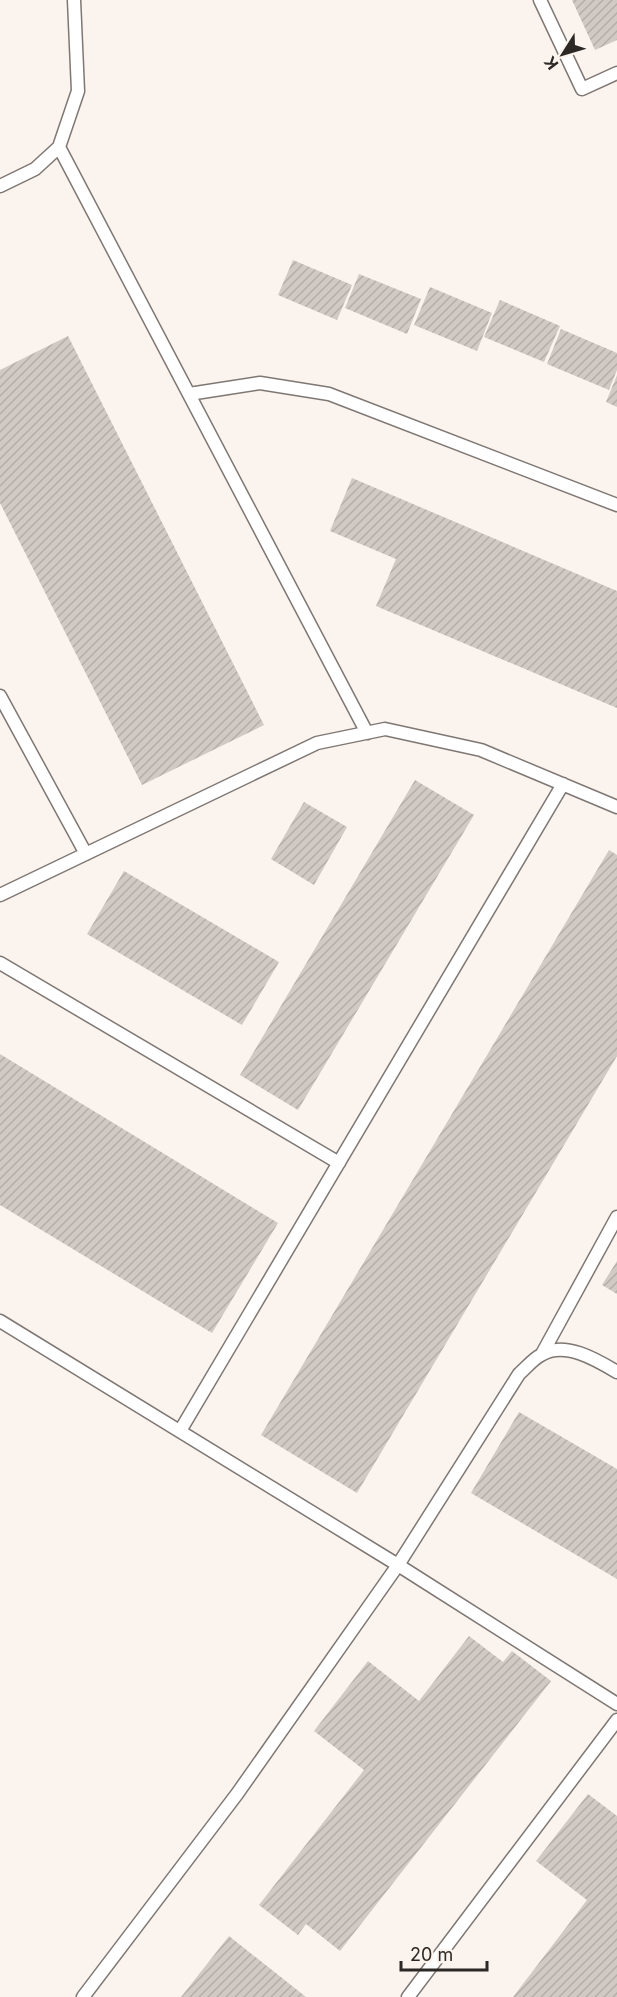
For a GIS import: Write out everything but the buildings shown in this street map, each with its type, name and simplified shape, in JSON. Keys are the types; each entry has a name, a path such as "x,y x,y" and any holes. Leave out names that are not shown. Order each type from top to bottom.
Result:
{"lane":[{"path":"0,186 35,169 59,147 78,91 74,0"},
{"path":"540,0 582,89 617,73"},
{"path":"59,147 366,733"},
{"path":"189,394 260,383 329,394 617,505"},
{"path":"0,696 86,854"},
{"path":"0,895 317,743 385,729 482,750 617,807"},
{"path":"180,1431 563,784"},
{"path":"0,963 339,1163"},
{"path":"83,1997 237,1794 398,1565 519,1374 542,1354 617,1217"},
{"path":"0,1321 398,1565 617,1704"},
{"path":"542,1354 561,1349 593,1357 617,1372"},
{"path":"408,1997 617,1720"}]}
